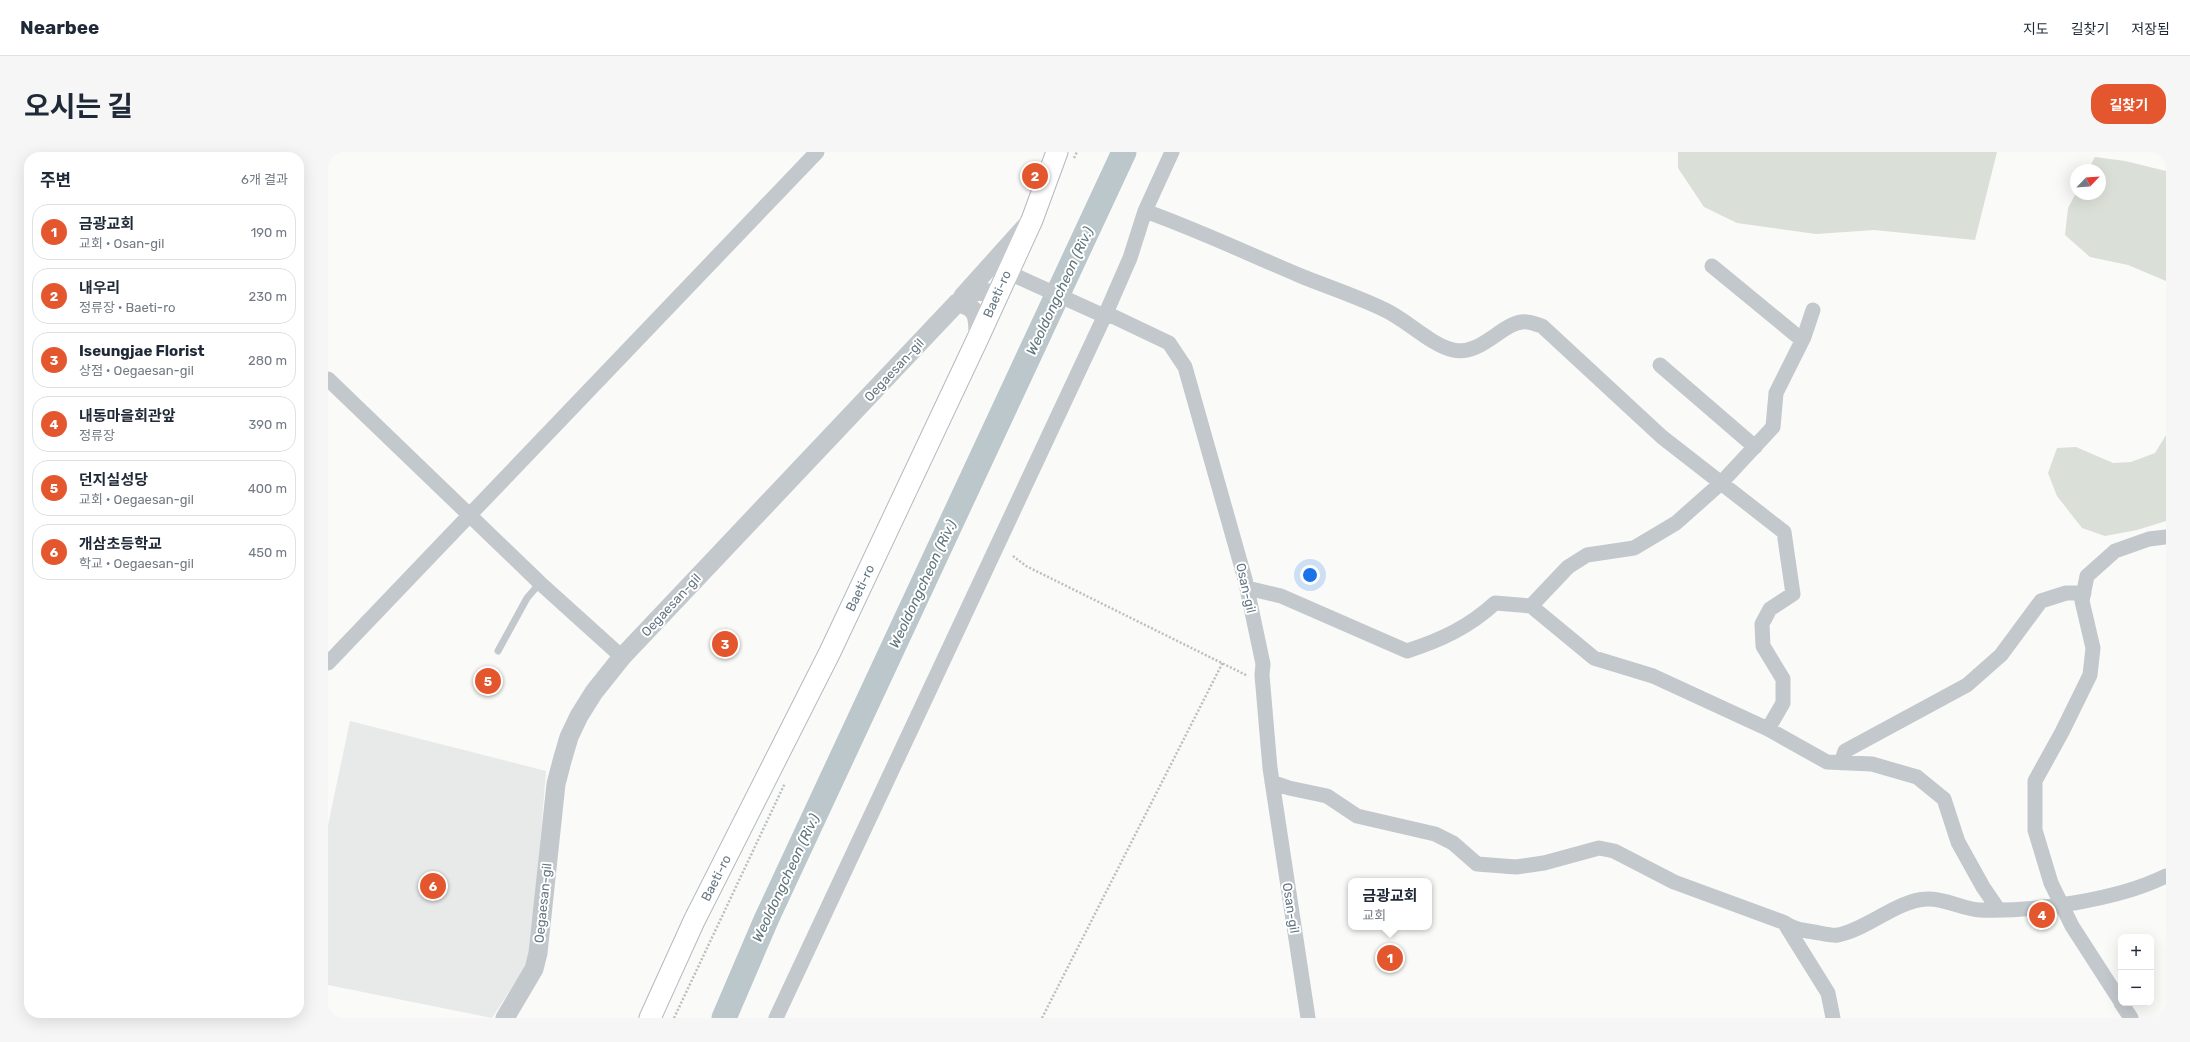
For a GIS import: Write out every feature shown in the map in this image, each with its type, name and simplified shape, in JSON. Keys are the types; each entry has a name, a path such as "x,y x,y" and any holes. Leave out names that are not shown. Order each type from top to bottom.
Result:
{"main road":[{"name":"Baeti-ro","path":"650,1018 694,921 830,652 978,338 1032,220 1057,152"}],"street":[{"path":"328,663 817,152"},
{"path":"776,1018 1130,258 1145,211 1172,152"},
{"path":"1145,211 1182,224 1302,276 1387,310 1444,348 1455,351 1472,350 1516,324 1527,321 1542,326 1662,437 1784,532 1793,594 1770,609 1762,624 1763,646 1783,679 1783,703 1768,729"},
{"path":"957,303 1032,220"},
{"path":"1712,266 1802,340"},
{"name":"Osan-gil","path":"1007,272 1032,281 1169,343 1185,367 1247,588 1263,664 1262,675 1272,782 1308,1018"},
{"name":"Oegaesan-gil","path":"505,1018 534,969 538,953 556,784 569,738 594,692 622,657 957,303 973,291 983,291 996,296"},
{"path":"957,303 968,305 975,312 978,338"},
{"path":"1531,606 1568,567 1587,555 1634,548 1676,523 1721,483 1773,427 1776,393 1802,340 1812,310"},
{"path":"1660,365 1755,447"},
{"path":"328,379 540,583 622,657"},
{"path":"2118,998 2072,926 2051,883 2035,830 2035,781 2062,732 2090,675 2093,648 2082,601 2087,576 2115,552 2149,539 2166,537"},
{"path":"1247,588 1280,596 1406,651 1432,643 1476,620 1495,603 1531,606 1594,658 1653,676 1768,729 1827,762 1872,764 1917,777 1944,798 1958,842 1983,887 1998,909"},
{"path":"1841,763 1845,751 1967,685 2001,655 2041,601 2066,593 2084,593"},
{"path":"1272,782 1289,788 1327,796 1357,816 1435,834 1453,843 1477,864 1516,867 1544,863 1599,848 1614,851 1674,882 1783,922 1793,929 1836,936 1873,922 1906,904 1927,899 1979,910 2061,905 2112,895 2149,884 2166,876"},
{"path":"1783,922 1828,993 1832,1018"},
{"path":"2123,1006 2131,1018"}],"lane":[{"path":"498,650 528,598 540,583"}],"path":[{"path":"1013,556 1026,566 1224,662 1249,676 1262,675"},
{"path":"1043,1018 1224,662"}],"shaded area":[{"path":"1678,152 1997,152 1975,240 1874,230 1816,234 1737,223 1704,207 1678,168"},
{"path":"2095,157 2125,161 2166,171 2166,281 2128,265 2090,257 2065,235 2068,208 2072,200 2106,200 2106,164 2091,164"},
{"path":"2166,435 2166,521 2137,530 2105,536 2082,528 2057,496 2048,473 2057,448 2076,447 2113,463 2131,462 2155,453"},
{"path":"350,721 546,771 532,946 524,969 492,1018 328,985 328,825"}],"waterway":[{"name":"Weoldongcheon (Riv.)","path":"724,1018 766,920 1124,152"}],"place":[{"name":"내우리","path":"1035,176"},
{"name":"Iseungjae Florist","path":"725,644"},
{"name":"던지실성당","path":"488,681"},
{"name":"개삼초등학교","path":"433,886"},
{"name":"내동마을회관앞","path":"2042,915"},
{"name":"금광교회","path":"1390,958"}]}
